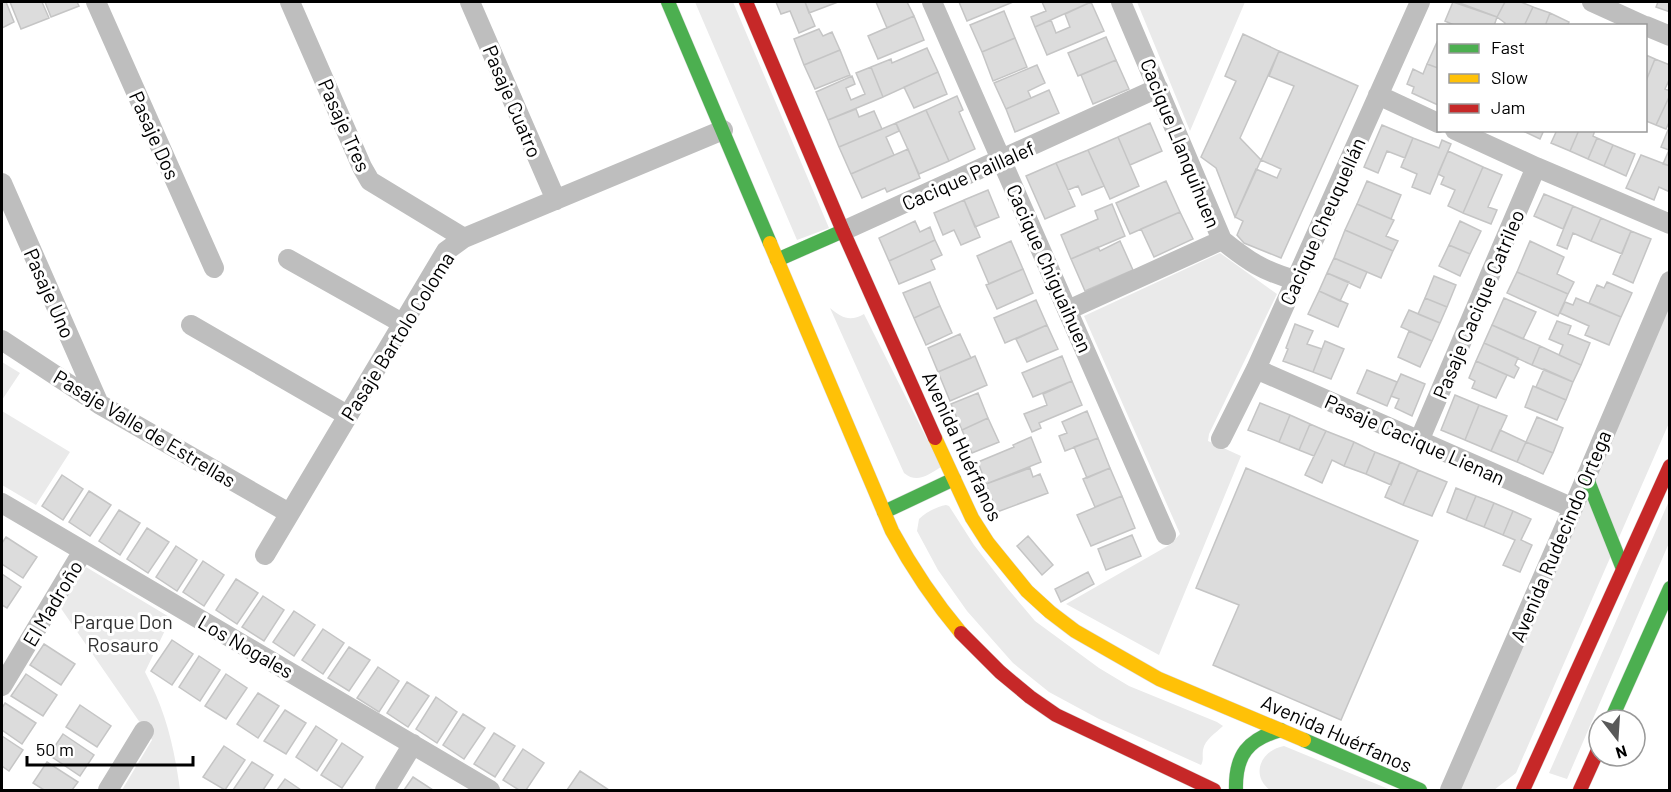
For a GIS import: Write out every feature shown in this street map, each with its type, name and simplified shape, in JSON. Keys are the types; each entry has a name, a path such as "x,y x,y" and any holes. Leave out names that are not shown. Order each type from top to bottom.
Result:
{"main road":[{"path":"668,2 884,512 912,568 934,602 960,633 1006,678 1061,718 1214,790"},
{"name":"Avenida Huérfanos","path":"746,2 843,231 954,479 972,518 1006,567 1027,591 1075,631 1159,679 1420,790"},
{"name":"Cacique Paillalef","path":"777,260 843,231"},
{"path":"1523,790 1670,466"},
{"path":"1586,476 1623,569"},
{"path":"884,512 954,479"},
{"path":"1616,708 1670,588"},
{"path":"1236,790 1236,772 1242,755 1259,738 1281,730"},
{"path":"1580,790 1590,768"}],"street":[{"name":"Pasaje Dos","path":"96,2 214,268"},
{"name":"Pasaje Tres","path":"290,2 370,182 464,238"},
{"name":"Pasaje Cuatro","path":"470,2 556,200"},
{"name":"Cacique Chiguaihuen","path":"933,2 1166,535"},
{"name":"Cacique Llanquihuen","path":"1121,2 1222,240 1249,262 1274,274 1295,280"},
{"name":"Cacique Cheuquellán","path":"1221,439 1256,369 1420,2"},
{"path":"1600,3 1641,24"},
{"path":"1647,27 1670,36"},
{"name":"Cacique Paillalef","path":"843,231 1158,88"},
{"path":"1378,95 1437,123"},
{"name":"Pasaje Bartolo Coloma","path":"265,555 446,251 464,238 723,130"},
{"path":"1459,132 1670,224"},
{"name":"Pasaje Cacique Catrileo","path":"1419,441 1536,167"},
{"name":"Pasaje Uno","path":"2,183 99,404"},
{"path":"1068,310 1222,240"},
{"path":"288,259 402,323"},
{"name":"Avenida Rudecindo Ortega","path":"1450,790 1670,281"},
{"path":"191,325 347,415"},
{"name":"Pasaje Valle de Estrellas","path":"2,340 99,404 289,513"},
{"name":"Pasaje Cacique Lienan","path":"1256,369 1573,508"},
{"name":"Los Nogales","path":"2,503 490,790"},
{"name":"El Madroño","path":"2,686 83,551"},
{"path":"108,790 144,731"},
{"path":"385,790 413,744"}],"green space":[{"path":"695,2 733,2 829,228 797,240"},
{"path":"1137,2 1245,2 1190,131"},
{"path":"1220,253 1277,294 1209,434 1208,441 1241,456 1159,655 1066,604 1171,544 1180,534 1084,316"},
{"path":"1669,307 1669,423 1516,773 1494,790 1459,790"},
{"path":"830,308 846,318 864,314 941,467 918,478 904,473"},
{"path":"2,362 20,373 2,400"},
{"path":"2,411 70,452 36,505 2,485"},
{"path":"1669,501 1669,543 1598,708 1587,708 1587,733 1567,779 1549,773"},
{"path":"946,505 949,506 974,545 1035,621 1099,668 1129,686 1223,726 1206,743 1201,765 1099,719 1049,692 1013,663 967,611 938,570 917,531 919,519 922,516"},
{"name":"Parque Don Rosauro","path":"86,567 171,618 145,672 168,730 180,790 122,790 152,740 60,607"},
{"path":"1284,746 1391,790 1270,790 1261,777 1261,764 1269,752"}],"building":[{"path":"2,2 6,2 14,22 2,28"},
{"path":"10,2 42,2 49,18 21,29"},
{"path":"45,2 77,2 79,6 51,17"},
{"path":"776,2 805,2 815,26 799,33 790,11 781,14"},
{"path":"805,2 838,2 809,13"},
{"path":"876,2 907,2 914,16 887,28"},
{"path":"959,2 1013,2 967,21"},
{"path":"1042,2 1091,2 1035,27 1031,17 1046,11"},
{"path":"1091,2 1104,31 1047,55 1035,27 1051,20 1056,33 1070,27 1065,14"},
{"path":"1453,2 1497,17 1495,24 1452,24 1445,21"},
{"path":"1457,2 1505,2 1497,17"},
{"path":"1505,2 1521,2 1533,7 1525,24 1505,24 1497,17"},
{"path":"1658,2 1670,2 1670,12 1656,7"},
{"path":"1533,7 1550,13 1546,24 1525,24"},
{"path":"1004,11 1015,38 982,52 970,25"},
{"path":"1550,13 1569,22 1568,24 1546,24"},
{"path":"914,16 924,40 878,59 868,36"},
{"path":"819,29 823,36 832,32 840,50 804,65 794,39"},
{"path":"1243,34 1279,51 1240,138 1261,160 1235,217 1216,168 1201,157 1236,81 1225,76"},
{"path":"1106,37 1116,60 1078,76 1068,53"},
{"path":"1015,38 1027,67 993,81 982,52"},
{"path":"1437,42 1437,68 1427,64"},
{"path":"927,48 938,72 883,97 871,67 891,59 892,63"},
{"path":"840,50 850,75 815,89 804,65"},
{"path":"1279,51 1358,86 1281,258 1244,243 1237,235 1243,221 1235,217 1256,169 1277,178 1281,169 1261,160 1294,86 1269,76"},
{"path":"1647,55 1655,59 1647,79"},
{"path":"1655,59 1670,65 1670,78 1665,89 1670,91 1670,95 1656,125 1647,121 1647,79"},
{"path":"1116,60 1129,89 1093,104 1081,75"},
{"path":"1427,64 1437,68 1437,105 1412,93 1414,87 1407,84 1413,69 1423,74"},
{"path":"1037,65 1045,83 1028,91 1031,98 1006,109 994,83"},
{"path":"871,67 883,97 828,120 816,92 852,76 855,84 846,88 851,100 865,94 856,73"},
{"path":"938,72 947,94 914,108 904,87"},
{"path":"1049,90 1059,113 1015,132 1006,109"},
{"path":"1670,95 1670,120 1666,129 1656,125"},
{"path":"957,96 963,110 959,112 975,149 949,161 926,110"},
{"path":"856,109 859,117 874,111 882,129 839,147 828,120"},
{"path":"926,110 949,161 919,174 896,123"},
{"path":"896,123 899,131 886,137 894,155 851,174 839,147"},
{"path":"1150,123 1162,151 1130,165 1118,137"},
{"path":"1382,125 1413,138 1405,158 1387,151 1378,173 1364,167"},
{"path":"1670,130 1670,166 1663,164 1669,150 1661,147"},
{"path":"1525,132 1543,132 1540,139"},
{"path":"1556,132 1578,132 1570,151 1551,143"},
{"path":"1578,132 1594,132 1593,136 1597,138 1588,159 1570,151"},
{"path":"1118,137 1139,186 1110,199 1088,150"},
{"path":"1413,138 1439,148 1442,140 1451,144 1430,194 1412,187 1417,174 1401,167"},
{"path":"1597,138 1613,145 1604,166 1588,159"},
{"path":"1613,145 1635,154 1626,176 1604,166"},
{"path":"908,149 920,178 887,192 885,188 862,198 851,174"},
{"path":"1088,150 1104,186 1082,195 1078,186 1068,190 1056,163"},
{"path":"1448,151 1483,167 1463,213 1448,206 1455,190 1441,184 1444,177 1438,174"},
{"path":"1641,155 1670,166 1670,192 1659,187 1654,200 1626,188"},
{"path":"1056,163 1075,206 1045,219 1026,176"},
{"path":"1483,167 1502,175 1488,207 1497,210 1491,224 1463,213"},
{"path":"1166,181 1180,212 1130,234 1116,203"},
{"path":"1367,181 1401,195 1391,219 1357,204"},
{"path":"988,190 999,217 975,227 964,200"},
{"path":"1544,194 1573,206 1563,229 1534,216"},
{"path":"964,200 980,237 961,245 954,230 943,235 934,213"},
{"path":"1112,204 1125,236 1071,259 1061,235 1098,219 1095,211"},
{"path":"1357,204 1394,220 1386,236 1398,241 1393,251 1345,230"},
{"path":"1573,206 1601,218 1591,241 1573,233 1567,249 1557,245"},
{"path":"1180,212 1193,239 1154,257 1141,229"},
{"path":"1601,218 1631,231 1622,254 1591,241"},
{"path":"915,221 920,232 930,227 935,240 889,261 879,238"},
{"path":"1460,221 1481,231 1470,254 1449,245"},
{"path":"1345,230 1393,251 1381,278 1334,258"},
{"path":"1631,231 1651,239 1633,283 1613,274"},
{"path":"935,240 942,255 931,260 935,269 899,284 889,261"},
{"path":"1011,241 1023,269 989,284 977,256"},
{"path":"1120,241 1133,270 1085,291 1071,259 1098,247 1100,251"},
{"path":"1530,241 1564,257 1557,274 1574,282 1568,294 1517,272"},
{"path":"1449,245 1470,254 1460,276 1439,266"},
{"path":"1334,258 1367,272 1360,288 1327,273"},
{"path":"1023,269 1033,293 997,309 986,285"},
{"path":"1517,272 1568,294 1558,316 1507,293"},
{"path":"1327,273 1349,282 1340,301 1319,291"},
{"path":"1434,276 1456,285 1447,307 1425,298"},
{"path":"930,282 940,306 914,318 903,293"},
{"path":"1607,282 1632,293 1621,317 1589,303 1597,285 1604,288"},
{"path":"1319,291 1348,304 1338,327 1308,314"},
{"path":"1425,298 1447,307 1440,323 1418,314"},
{"path":"1504,298 1536,312 1523,339 1492,325"},
{"path":"1576,298 1621,317 1609,345 1585,335 1589,326 1560,313 1565,302 1573,305"},
{"path":"1036,300 1047,325 1005,343 994,318"},
{"path":"940,306 952,333 926,345 914,318"},
{"path":"1409,310 1440,323 1432,341 1401,327"},
{"path":"1557,321 1571,326 1568,334 1590,343 1581,365 1559,355 1563,345 1549,339"},
{"path":"1295,324 1313,331 1307,344 1322,349 1313,372 1283,361"},
{"path":"1047,325 1058,349 1027,362 1016,339"},
{"path":"1492,325 1540,346 1532,365 1484,343"},
{"path":"1409,331 1432,341 1420,367 1398,357"},
{"path":"960,334 971,358 938,372 928,348"},
{"path":"1325,341 1344,349 1331,379 1313,372"},
{"path":"1484,343 1518,358 1515,365 1519,368 1514,378 1476,361"},
{"path":"1540,346 1581,365 1573,382 1532,365"},
{"path":"975,356 987,385 950,401 938,372"},
{"path":"1062,356 1072,381 1033,397 1022,373"},
{"path":"1476,361 1507,375 1496,398 1472,388 1475,381 1469,378"},
{"path":"1544,369 1573,382 1566,400 1536,387"},
{"path":"1367,370 1397,382 1387,406 1357,393"},
{"path":"1401,374 1425,384 1412,416 1395,408 1399,399 1391,396"},
{"path":"1072,381 1082,405 1039,423 1041,428 1032,432 1024,414 1047,405 1043,394"},
{"path":"1533,386 1566,400 1557,420 1525,407"},
{"path":"978,393 988,418 962,430 951,404"},
{"path":"1455,395 1479,405 1465,440 1441,430"},
{"path":"1260,403 1290,415 1279,442 1248,430"},
{"path":"1479,405 1507,416 1491,451 1465,440"},
{"path":"1087,411 1098,438 1065,451 1059,436 1067,433 1062,422"},
{"path":"1290,415 1310,424 1299,450 1279,442"},
{"path":"1537,417 1563,428 1553,453 1526,442"},
{"path":"988,418 999,442 972,453 962,430"},
{"path":"1310,424 1326,431 1314,456 1299,450"},
{"path":"1500,430 1526,442 1517,462 1491,451"},
{"path":"1326,431 1354,442 1344,466 1332,460 1322,483 1305,475"},
{"path":"1031,437 1041,462 986,484 978,462"},
{"path":"1098,438 1110,468 1087,478 1074,447"},
{"path":"1354,442 1375,452 1366,474 1344,466"},
{"path":"1526,442 1553,453 1543,474 1517,462"},
{"path":"1375,452 1400,462 1391,485 1366,474"},
{"path":"1400,462 1418,470 1403,505 1385,497"},
{"path":"1030,468 1033,477 1040,474 1048,493 997,512 986,484"},
{"path":"1110,468 1122,496 1095,507 1083,479"},
{"path":"1246,468 1418,541 1341,720 1213,665 1239,605 1196,588"},
{"path":"1418,470 1447,482 1432,516 1403,505"},
{"path":"62,475 83,489 63,520 42,506"},
{"path":"1456,488 1476,496 1466,520 1447,512"},
{"path":"89,491 111,505 90,536 69,522"},
{"path":"1122,496 1135,528 1091,546 1077,515"},
{"path":"1476,496 1494,503 1484,527 1466,520"},
{"path":"1494,503 1513,511 1503,535 1484,527"},
{"path":"119,510 140,523 120,555 99,541"},
{"path":"1513,511 1531,519 1521,540 1532,545 1520,572 1503,565 1515,540 1503,535"},
{"path":"147,528 169,542 148,573 127,559"},
{"path":"1132,535 1141,556 1106,570 1098,549"},
{"path":"1028,536 1053,565 1042,575 1017,546"},
{"path":"6,537 37,557 23,578 2,564 2,543"},
{"path":"176,546 197,560 177,591 156,577"},
{"path":"203,561 224,575 204,606 183,592"},
{"path":"1088,572 1094,584 1061,602 1055,589"},
{"path":"2,574 21,587 7,608 2,605"},
{"path":"236,579 258,593 237,624 216,610"},
{"path":"263,596 284,610 264,641 242,627"},
{"path":"294,611 315,625 294,656 273,642"},
{"path":"323,629 344,643 323,674 302,660"},
{"path":"172,640 193,654 172,685 151,671"},
{"path":"44,644 75,664 61,685 30,665"},
{"path":"349,647 370,660 349,691 328,678"},
{"path":"199,656 220,670 200,701 179,687"},
{"path":"378,667 399,681 379,712 357,698"},
{"path":"26,674 57,695 43,716 11,696"},
{"path":"226,674 247,688 226,719 205,706"},
{"path":"407,682 429,696 408,727 387,713"},
{"path":"258,693 279,706 258,738 237,724"},
{"path":"436,697 457,712 437,743 416,729"},
{"path":"5,703 36,723 22,744 2,730 2,708"},
{"path":"80,705 111,726 97,747 66,727"},
{"path":"285,710 306,723 286,754 264,741"},
{"path":"463,714 485,728 464,759 443,745"},
{"path":"316,726 337,740 317,771 296,757"},
{"path":"494,733 515,746 495,777 474,764"},
{"path":"63,734 94,755 80,776 49,755"},
{"path":"2,736 23,750 9,771 2,766"},
{"path":"342,743 363,757 342,788 321,775"},
{"path":"224,746 245,760 225,790 203,777"},
{"path":"523,749 544,763 526,790 519,790 503,780"},
{"path":"47,762 78,782 72,790 44,790 33,783"},
{"path":"252,762 273,775 263,790 233,790"},
{"path":"580,771 609,790 567,790"},
{"path":"413,777 433,790 404,790"},
{"path":"285,779 301,790 277,790"}],"traffic: fast":[{"path":"668,2 770,243"},
{"path":"777,260 843,231"},
{"path":"1586,476 1623,569"},
{"path":"884,512 954,479"},
{"path":"1616,708 1670,588"},
{"path":"1236,790 1238,767 1246,750 1260,738 1281,730"},
{"path":"1304,740 1420,790"}],"traffic: slow":[{"path":"770,243 892,531 924,584 961,633"},
{"path":"935,438 972,518 988,543 1027,591 1050,612 1075,631 1159,679 1304,740"}],"traffic: jam":[{"path":"746,2 843,231 935,438"},
{"path":"1523,790 1670,466"},
{"path":"961,633 1000,672 1056,715 1214,790"},
{"path":"1580,790 1590,768"}]}
